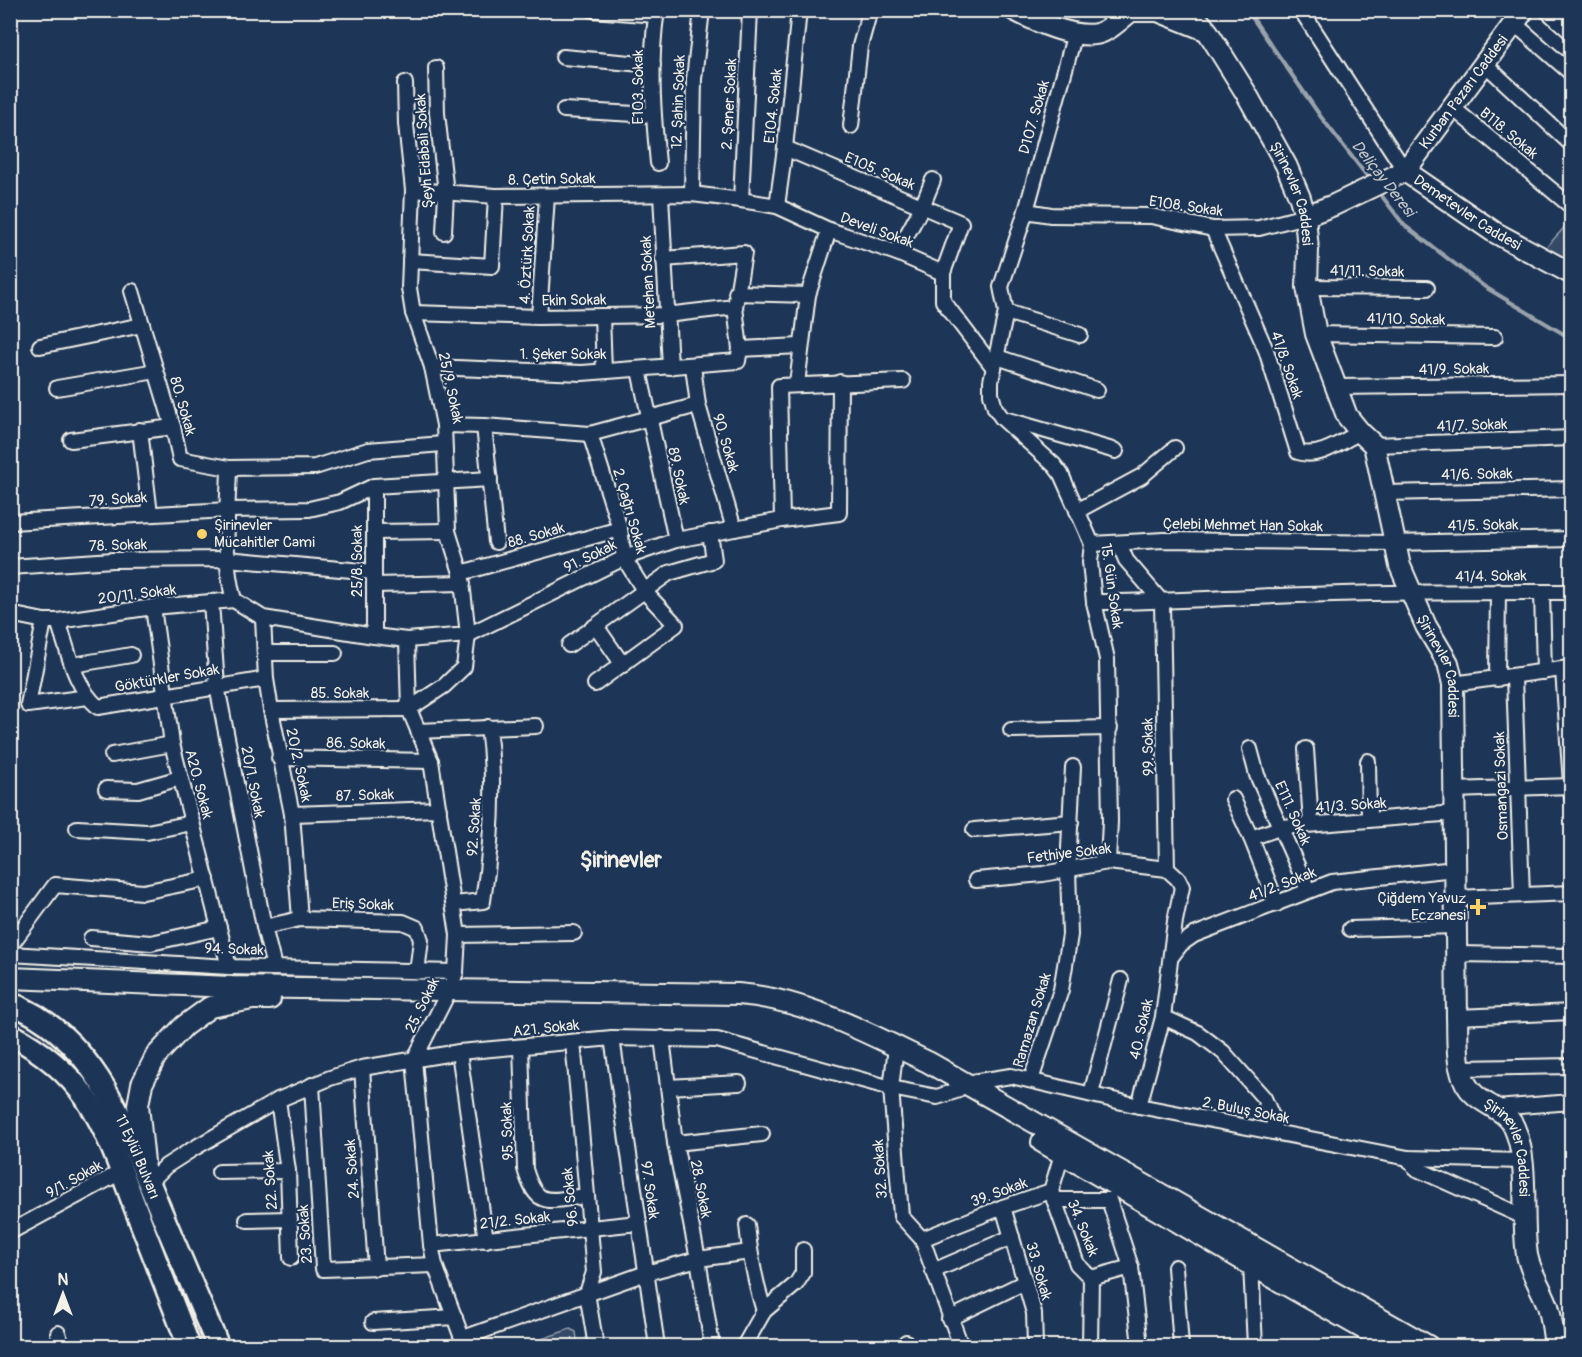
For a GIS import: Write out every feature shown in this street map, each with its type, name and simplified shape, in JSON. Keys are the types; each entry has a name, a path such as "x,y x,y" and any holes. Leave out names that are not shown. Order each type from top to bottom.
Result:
{"main road":[{"path":"1014,10 1037,22 1075,33 1097,34 1132,11 1158,11 1208,32"},
{"name":"Şirinevler Caddesi","path":"1190,10 1208,32 1246,93 1286,165 1300,198 1305,216 1308,250 1307,287 1316,333 1347,416 1367,439 1384,493 1400,567 1426,626 1448,663 1453,684 1457,1017 1460,1068 1464,1082 1474,1095 1496,1108 1514,1126 1522,1161 1527,1257 1548,1305 1553,1323 1555,1347"},
{"name":"Kurban Pazarı Caddesi","path":"1305,216 1334,205 1401,173 1453,108 1520,17"},
{"name":"Demetevler Caddesi","path":"1401,173 1494,232 1572,274"},
{"path":"10,978 232,987 450,987 761,1008 895,1053 961,1087 1428,1347"},
{"path":"147,1177 138,1105 142,1084 156,1056 184,1026 210,1007 253,999 450,987"},
{"name":"11 Eylül Bulvarı","path":"10,1003 46,1022 74,1045 101,1080 147,1177 218,1346"},
{"name":"11 Eylül Bulvarı","path":"10,1034 36,1048 54,1062 85,1098 100,1124 189,1347"},
{"path":"10,1042 36,1048"},
{"path":"961,1087 1062,1154 1394,1347"}],"street":[{"path":"593,10 657,13"},
{"name":"12. Şahin Sokak","path":"692,195 694,79 702,10"},
{"name":"2. Şener Sokak","path":"741,200 750,10"},
{"name":"E104. Sokak","path":"777,206 799,10"},
{"path":"851,126 860,46 870,10"},
{"name":"Demetevler Caddesi","path":"1301,10 1401,173"},
{"path":"1546,10 1572,33"},
{"name":"E103. Sokak","path":"657,13 653,65 653,115 658,163"},
{"path":"1520,17 1572,74"},
{"name":"D107. Sokak","path":"1026,211 1075,33"},
{"path":"563,57 653,65"},
{"path":"1485,64 1572,145"},
{"name":"Şeyh Edabali Sokak","path":"436,68 437,112 446,193 444,232"},
{"name":"25/9. Sokak","path":"405,83 406,124 414,190 409,288 414,313 432,367 444,425 448,531 462,578 468,634 464,667 444,686 409,709"},
{"name":"B118. Sokak","path":"1453,108 1572,207"},
{"path":"564,110 653,115"},
{"name":"E105. Sokak","path":"785,148 961,223 943,273"},
{"path":"897,254 922,207 933,180"},
{"name":"8. Çetin Sokak","path":"414,190 496,196 692,195"},
{"name":"Metehan Sokak","path":"661,195 670,367"},
{"name":"Develi Sokak","path":"692,195 777,206 830,230 943,273"},
{"path":"410,261 492,266 496,196"},
{"name":"4. Öztürk Sokak","path":"540,317 547,196"},
{"name":"E108. Sokak","path":"1026,211 1051,215 1152,216 1213,229 1259,228 1305,216"},
{"name":"15. Gün Sokak","path":"1026,211 1001,287 1006,312 991,394 995,408 1002,418 1054,465 1066,484 1092,544 1090,562 1094,602 1107,659 1110,728 1108,862"},
{"name":"41/8. Sokak","path":"1213,229 1266,350 1298,452 1309,455 1367,439"},
{"path":"797,384 808,295 830,230"},
{"path":"663,260 744,253 735,300 740,349 800,346"},
{"path":"943,273 943,301 995,363 1097,390"},
{"name":"41/11. Sokak","path":"1307,287 1426,288"},
{"name":"80. Sokak","path":"132,291 173,426 180,459 229,468"},
{"path":"735,300 808,295"},
{"name":"Ekin Sokak","path":"414,313 540,317 666,315 735,300"},
{"path":"1006,312 1080,335"},
{"path":"602,316 604,371"},
{"path":"40,346 142,325"},
{"name":"41/10. Sokak","path":"1316,333 1495,337"},
{"name":"1. Şeker Sokak","path":"432,367 582,373 639,370 738,361 740,349"},
{"name":"90. Sokak","path":"693,366 698,405 734,529"},
{"name":"89. Sokak","path":"639,370 676,540"},
{"path":"57,388 156,371"},
{"path":"782,519 779,387 797,384 903,381"},
{"name":"91. Sokak","path":"468,634 624,558 676,540 782,519 839,513 840,382"},
{"name":"41/9. Sokak","path":"1337,387 1572,384"},
{"path":"444,425 590,434 698,405"},
{"path":"1002,418 1116,451"},
{"path":"71,440 173,426"},
{"path":"484,426 496,542"},
{"path":"140,430 150,513"},
{"name":"2. Çağrı Sokak","path":"590,434 620,529 624,558 645,592 676,625 595,684"},
{"name":"41/7. Sokak","path":"1367,439 1572,438"},
{"path":"443,444 368,450 315,468 229,468 227,559 229,582 234,600 263,618 407,640 468,634"},
{"path":"1077,511 1142,476 1175,448"},
{"path":"374,486 490,479"},
{"name":"79. Sokak","path":"10,522 150,513 309,509 340,501 374,486"},
{"name":"25/8. Sokak","path":"374,486 374,636"},
{"name":"41/6. Sokak","path":"1384,493 1572,489"},
{"name":"88. Sokak","path":"462,578 620,529"},
{"path":"374,532 448,531"},
{"path":"569,645 669,573 714,560 710,533"},
{"name":"41/5. Sokak","path":"1395,543 1572,539"},
{"name":"Çelebi Mehmet Han Sokak","path":"1092,544 1164,540 1395,543"},
{"path":"1119,543 1126,560 1162,602"},
{"name":"78. Sokak","path":"10,567 113,560 227,559 374,578"},
{"path":"374,578 462,578"},
{"path":"1497,679 1498,591"},
{"name":"41/4. Sokak","path":"1094,602 1162,602 1253,597 1498,591 1572,592"},
{"path":"1542,592 1544,672"},
{"name":"20/11. Sokak","path":"10,614 51,621 153,607 234,600"},
{"name":"20/1. Sokak","path":"211,602 217,686 264,927 274,967"},
{"name":"99. Sokak","path":"1162,602 1167,869 1178,879 1182,887 1170,959"},
{"name":"A20. Sokak","path":"153,607 172,744 229,967"},
{"name":"20/2. Sokak","path":"263,618 266,679 279,759 292,814 300,919"},
{"path":"51,621 88,697 28,705 51,621"},
{"path":"596,626 623,665"},
{"name":"25. Sokak","path":"407,640 409,709 431,761 458,935 450,987 414,1059"},
{"path":"265,653 335,652"},
{"path":"73,665 131,655"},
{"path":"1453,684 1567,669 1572,798"},
{"name":"Osmangazi Sokak","path":"1514,676 1522,895"},
{"name":"Göktürkler Sokak","path":"88,697 98,707 266,679"},
{"name":"85. Sokak","path":"271,710 409,709"},
{"path":"418,731 536,726"},
{"name":"92. Sokak","path":"454,904 483,901 492,798 493,763 488,727"},
{"path":"1011,730 1110,728"},
{"path":"112,755 172,744"},
{"name":"E111. Sokak","path":"1250,749 1257,775 1308,890"},
{"path":"1306,749 1311,824"},
{"name":"86. Sokak","path":"279,759 431,761"},
{"path":"1368,761 1369,820"},
{"name":"Ramazan Sokak","path":"1031,1080 1061,990 1070,935 1068,868 1073,767"},
{"path":"106,789 138,790 180,778"},
{"path":"1454,790 1571,786"},
{"path":"1233,799 1277,904"},
{"name":"87. Sokak","path":"292,814 439,809"},
{"name":"41/3. Sokak","path":"1251,838 1282,827 1455,813"},
{"path":"974,830 1071,822"},
{"path":"77,828 147,832 192,824"},
{"name":"Fethiye Sokak","path":"976,880 1043,874 1108,862 1167,869"},
{"name":"41/2. Sokak","path":"1170,959 1181,944 1194,935 1332,882 1455,869"},
{"path":"10,946 55,885 143,892 207,879"},
{"path":"1455,898 1572,893"},
{"name":"Eriş Sokak","path":"264,927 300,919 403,922 417,928 421,940 417,972"},
{"path":"1350,929 1456,927"},
{"path":"91,938 151,943 219,928"},
{"path":"458,935 574,933"},
{"name":"94. Sokak","path":"10,954 229,967 417,972 450,987"},
{"path":"1456,954 1572,957"},
{"name":"40. Sokak","path":"1139,1106 1163,1017 1170,959"},
{"path":"1091,1094 1121,980"},
{"path":"1457,1017 1572,1012"},
{"path":"1163,1017 1198,1033 1223,1052 1264,1098 1274,1121 1273,1132"},
{"name":"A21. Sokak","path":"147,1177 278,1100 312,1085 362,1068 459,1052 612,1038 717,1040 891,1088 937,1097 961,1087"},
{"name":"97. Sokak","path":"612,1038 657,1347"},
{"name":"28. Sokak","path":"662,1038 675,1143 698,1259 712,1347"},
{"name":"96. Sokak","path":"573,1042 594,1272 587,1293 596,1347"},
{"name":"95. Sokak","path":"521,1047 525,1169 530,1186 544,1200 586,1196"},
{"path":"459,1052 486,1240"},
{"name":"32. Sokak","path":"895,1053 891,1088 901,1216 922,1239 961,1347"},
{"path":"414,1059 431,1245 435,1265 464,1342 587,1293 645,1273 698,1259 750,1252"},
{"path":"1460,1068 1572,1066"},
{"name":"24. Sokak","path":"362,1068 376,1268"},
{"name":"2. Buluş Sokak","path":"961,1087 1011,1076 1139,1106 1408,1158 1522,1161"},
{"path":"668,1087 739,1083"},
{"name":"23. Sokak","path":"312,1085 324,1269 435,1265"},
{"name":"22. Sokak","path":"278,1100 288,1171 291,1257"},
{"path":"1496,1108 1572,1102"},
{"path":"675,1143 762,1134"},
{"name":"39. Sokak","path":"922,1239 1003,1207 1052,1195 1062,1154"},
{"path":"1408,1158 1415,1168 1524,1216"},
{"path":"219,1172 288,1171"},
{"name":"9/1. Sokak","path":"10,1232 121,1172"},
{"path":"1052,1195 1109,1200 1131,1267 1140,1347"},
{"name":"34. Sokak","path":"1052,1195 1077,1264 1091,1278 1090,1347"},
{"name":"33. Sokak","path":"1003,1207 1034,1313 1035,1347"},
{"path":"248,1220 290,1219"},
{"name":"21/2. Sokak","path":"431,1245 638,1223"},
{"path":"747,1225 750,1252 764,1311"},
{"path":"933,1271 1012,1237"},
{"path":"744,1347 764,1311 796,1284 802,1273 803,1250"},
{"path":"1251,1265 1255,1347"},
{"path":"1091,1278 1131,1267"},
{"path":"1175,1267 1181,1347"},
{"path":"949,1319 1025,1282"},
{"path":"374,1322 455,1317"}],"shaded area":[{"path":"1571,220 1571,266 1543,251"},
{"path":"570,1329 576,1332 578,1346 522,1346"}],"waterway":[{"name":"Deliçay Deresi","path":"1247,10 1321,117 1370,180"},
{"name":"Deliçay Deresi","path":"1378,191 1404,225 1485,287 1572,339"}],"place":[{"name":"Şirinevler Mücahitler Cami","path":"202,534"},
{"name":"Çiğdem Yavuz Eczanesi","path":"1478,907"}],"district":[{"name":"Şirinevler","path":"621,860"}]}
